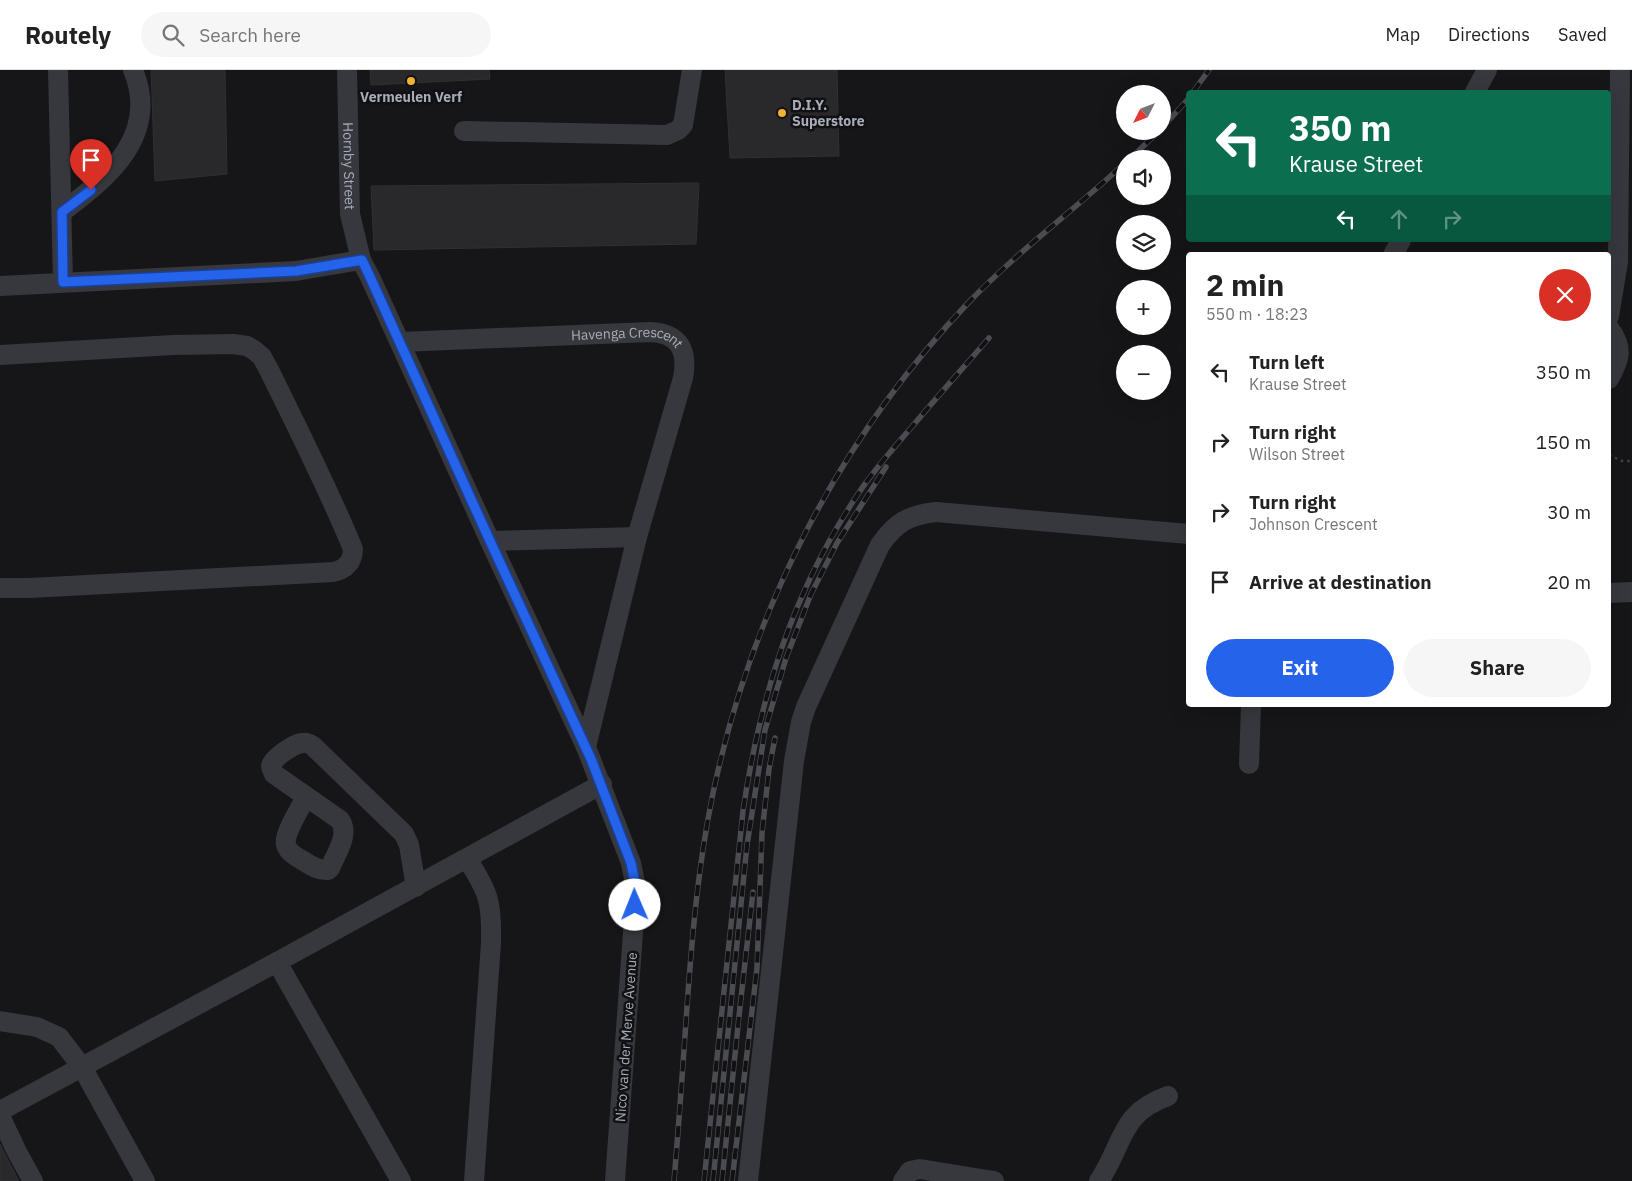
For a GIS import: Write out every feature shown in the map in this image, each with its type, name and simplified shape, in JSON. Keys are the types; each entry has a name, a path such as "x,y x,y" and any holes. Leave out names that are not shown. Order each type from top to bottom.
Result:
{"street":[{"path":"58,70 63,282"},
{"path":"62,212 102,180 134,138 140,122 141,104 139,83 133,70"},
{"name":"Hornby Street","path":"346,70 350,214 362,260"},
{"path":"464,131 668,135 683,125 692,70"},
{"path":"1476,90 1487,70"},
{"path":"1611,304 1618,262 1620,70"},
{"path":"0,286 296,271 362,260"},
{"name":"Nico van der Merve Avenue","path":"362,260 586,747 602,784 631,863 635,883 635,905 615,1181"},
{"path":"1611,331 1618,344 1619,353 1617,364 1611,376"},
{"name":"Havenga Crescent","path":"400,342 659,332 674,338 681,345 684,353 685,371 637,537 586,747"},
{"path":"0,355 173,345 233,344 247,346 262,357 269,370 320,472 353,549 353,554 350,563 346,567 333,572 0,588"},
{"path":"748,1181 794,760 799,732 813,691 884,539 894,527 911,517 936,512 1186,534"},
{"path":"490,541 637,537"},
{"path":"1611,593 1632,592"},
{"path":"1249,764 1251,707"},
{"path":"306,796 274,774 271,766 288,748 301,743 308,743 314,746 404,834 409,845 416,886"},
{"path":"0,1111 278,962 602,784"},
{"path":"467,858 484,888 489,900 491,914 491,943 474,1181"},
{"path":"278,962 401,1181"},
{"path":"0,1021 37,1027 58,1037 82,1067 145,1181"},
{"path":"1099,1181 1128,1124 1138,1112 1153,1102 1168,1096"},
{"path":"0,1116 33,1181"},
{"path":"903,1181 910,1171 920,1168 994,1181"}],"path":[{"path":"1611,456 1622,461 1632,461"}],"building":[{"path":"151,70 225,70 227,174 155,181"},
{"name":"Vermeulen Verf","path":"370,70 489,70 490,79 371,85"},
{"name":"D.I.Y. Superstore","path":"725,70 837,70 839,156 730,158"},
{"path":"699,183 696,244 374,250 371,186"},
{"path":"0,1144 7,1158 19,1181 0,1181"}],"railway":[{"path":"1194,90 1209,70"},
{"path":"1171,118 1186,101"},
{"path":"1139,150 1150,140"},
{"path":"674,1181 693,928 707,824 729,729 750,662 775,596 805,532 840,471 878,412 921,356 987,284 1116,171"},
{"path":"704,1181 743,811 759,727 782,646 815,568 858,494 890,453 989,338"},
{"path":"713,1181 747,845 765,730 786,658 811,594 837,543 886,467"},
{"path":"732,1181 757,968 762,833 769,769 775,738"},
{"path":"722,1181 753,892"}],"place":[{"name":"Vermeulen Verf","path":"411,81"},
{"name":"D.I.Y. Superstore","path":"782,113"}],"route":[{"path":"91,190 62,212 63,282 311,270 362,260 602,784 631,863 635,883 635,905"}]}
